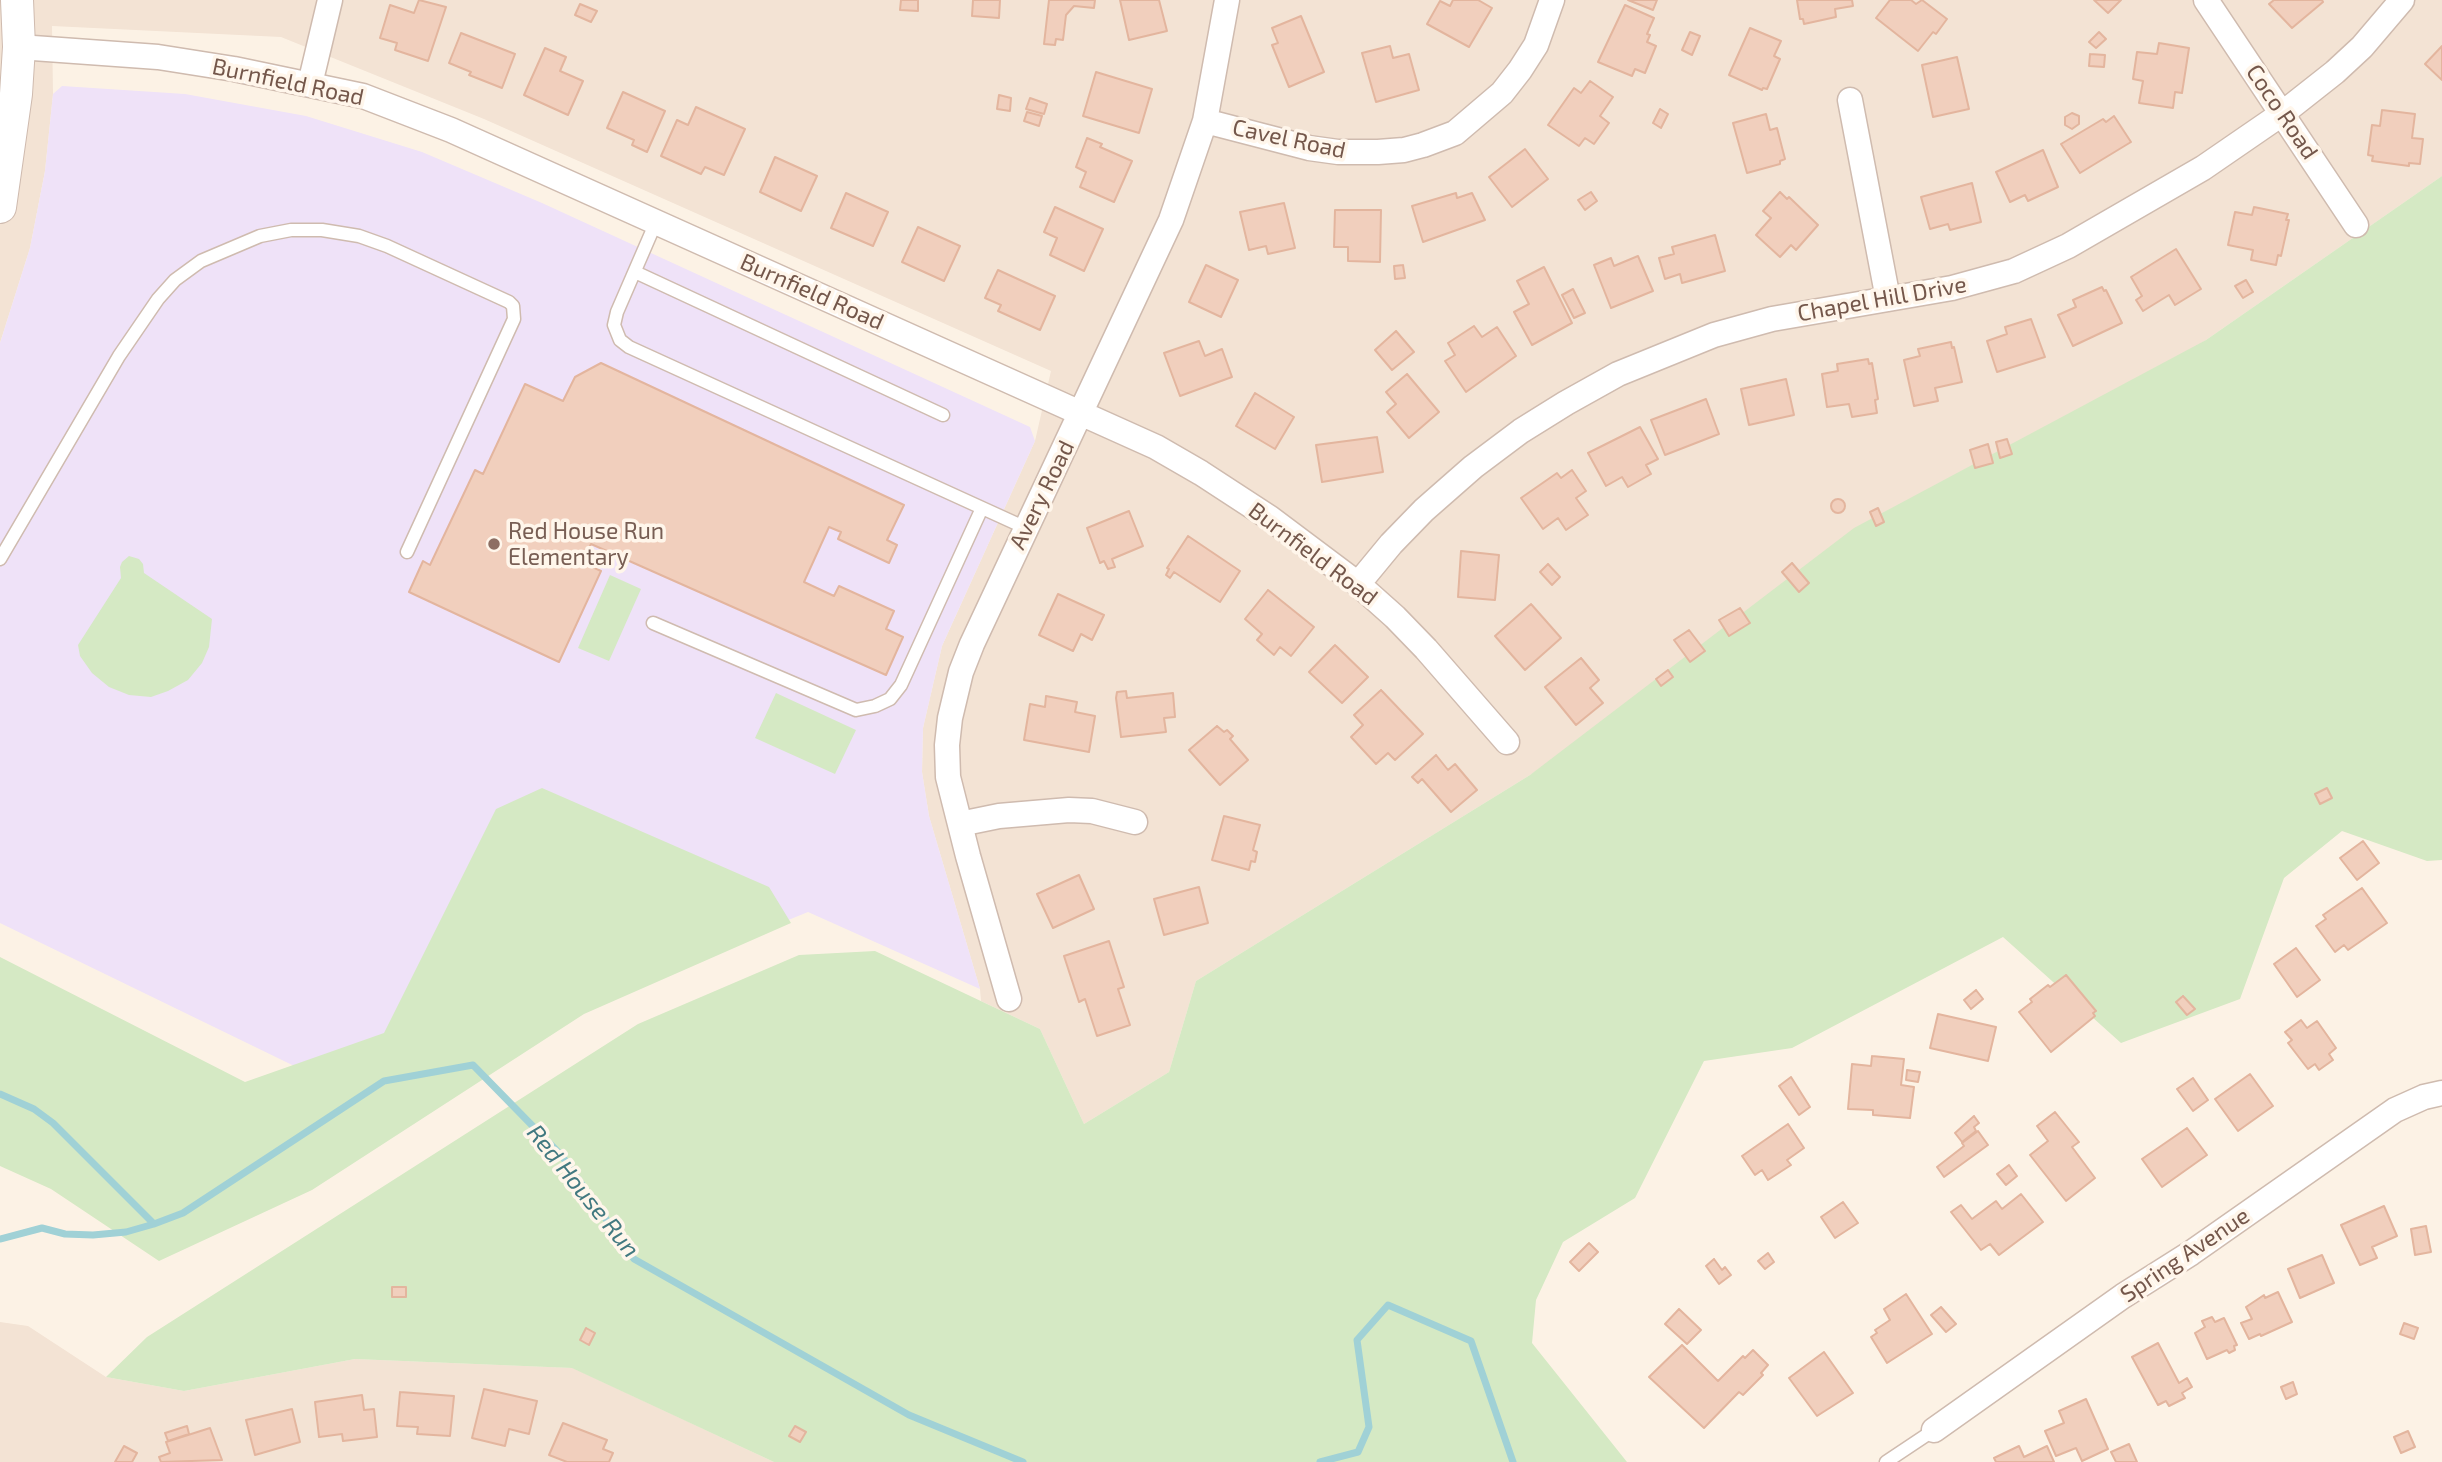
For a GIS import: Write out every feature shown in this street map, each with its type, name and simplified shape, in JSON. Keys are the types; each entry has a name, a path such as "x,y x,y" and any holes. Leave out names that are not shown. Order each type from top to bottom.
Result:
{"street":[{"path":"0,207 15,106 19,47 17,0"},
{"path":"310,84 330,0"},
{"name":"Avery Road","path":"1009,999 948,777 950,718 961,672 972,644 1171,220 1205,121 1227,0"},
{"name":"Cavel Road","path":"1205,121 1309,148 1338,152 1404,150 1423,145 1455,133 1502,93 1536,45 1552,0"},
{"name":"Coco Road","path":"2206,0 2356,225"},
{"name":"Chapel Hill Drive","path":"1358,584 1424,510 1473,467 1521,431 1566,403 1618,374 1714,335 1772,319 1952,288 2014,271 2057,251 2193,174 2283,113 2362,47 2402,0"},
{"name":"Burnfield Road","path":"19,47 158,57 310,84 363,96 405,110 1156,447 1270,519 1358,584 1426,649 1507,742"},
{"path":"1850,100 1888,299"},
{"path":"960,824 999,816 1069,810 1092,811 1135,822"},
{"name":"Spring Avenue","path":"1934,1430 2363,1131 2395,1110 2438,1093"}],"lane":[{"path":"656,222 614,324 616,335 629,347 1026,528"},
{"path":"0,559 119,356 158,299 175,280 201,261 260,236 290,230 322,230 359,236 387,246 513,306 514,319 407,552"},
{"path":"635,272 943,415"},
{"path":"653,624 856,710 876,706 890,699 901,685 982,508"},
{"path":"1886,1462 1934,1430"}],"shaded area":[{"path":"0,0 2442,0 2442,176 2206,340 1530,775 1196,981 1169,1072 1084,1124 1040,1029 981,1001 980,989 929,816 922,772 923,728 942,646 1035,441 1051,371 484,119 281,37 52,26 53,94 45,171 30,248 0,343"},
{"name":"Red House Run Elementary","path":"62,86 185,94 306,116 422,152 542,203 1030,427 1035,441 942,646 923,728 922,772 929,816 980,989 808,912 356,1096 0,923 0,343 30,248 45,171 53,94"},
{"path":"0,1322 28,1326 106,1377 184,1391 355,1359 573,1368 774,1462 0,1462"}],"green space":[{"path":"2442,176 2442,860 2427,861 2342,831 2284,878 2240,999 2121,1043 2003,937 1792,1048 1704,1061 1635,1198 1563,1242 1536,1300 1532,1343 1627,1462 774,1462 572,1368 355,1359 184,1391 106,1377 147,1337 638,1024 799,955 875,951 1040,1029 1084,1124 1169,1072 1196,981 1530,775 1854,528 2206,340"},
{"path":"129,556 139,559 144,573 212,619 209,647 202,663 188,680 151,697 129,695 109,687 92,673 80,656 78,645 121,578 120,567"},
{"path":"610,575 641,589 609,661 578,648"},
{"path":"776,693 856,730 835,774 755,738"},
{"path":"542,788 769,887 791,923 584,1014 312,1190 159,1261 51,1189 0,1166 0,957 245,1082 384,1033 496,809"}],"building":[{"path":"419,0 446,7 428,61 395,50 397,43 380,38 390,5 414,13"},
{"path":"901,0 918,0 918,11 900,10"},
{"path":"973,0 1000,0 999,18 972,16"},
{"path":"1049,0 1095,0 1094,8 1074,6 1066,15 1063,40 1056,39 1055,45 1044,44"},
{"path":"1120,0 1159,0 1167,31 1129,40"},
{"path":"1453,0 1478,0 1492,8 1469,47 1427,24 1440,1 1450,6"},
{"path":"1628,0 1657,0 1653,10"},
{"path":"1797,0 1852,0 1853,6 1835,9 1836,17 1804,24 1803,19 1800,19"},
{"path":"1890,0 1911,0 1916,4 1922,0 1947,19 1918,51 1876,18"},
{"path":"2094,0 2121,0 2108,13"},
{"path":"2274,0 2323,2 2292,28 2269,4"},
{"path":"580,4 597,11 591,22 575,15"},
{"path":"1625,5 1654,18 1647,34 1650,35 1647,42 1656,46 1645,73 1635,69 1632,76 1598,62"},
{"path":"1301,16 1324,72 1289,87 1272,45 1278,43 1272,28"},
{"path":"1750,28 1781,41 1774,56 1780,59 1767,89 1762,90 1729,75"},
{"path":"1690,32 1700,36 1692,55 1682,50"},
{"path":"2099,32 2106,39 2096,48 2089,42"},
{"path":"461,33 515,54 502,88 469,75 471,72 449,63"},
{"path":"2159,43 2189,48 2182,93 2175,92 2173,108 2139,103 2143,81 2133,79 2137,52 2157,54"},
{"path":"1390,46 1393,58 1409,54 1419,90 1376,102 1362,53"},
{"path":"2442,46 2442,80 2425,64"},
{"path":"545,48 566,57 560,71 583,81 568,115 524,95"},
{"path":"2090,54 2105,55 2104,67 2089,66"},
{"path":"1957,57 1969,109 1933,117 1922,65"},
{"path":"1096,72 1152,89 1139,133 1083,116"},
{"path":"1590,81 1613,97 1600,116 1609,123 1594,144 1585,138 1579,146 1548,125 1574,88 1581,93"},
{"path":"623,92 665,111 647,152 632,145 634,140 607,128"},
{"path":"999,95 1011,98 1010,111 997,109"},
{"path":"1030,98 1047,104 1044,114 1026,109"},
{"path":"696,107 745,129 724,175 705,167 701,174 661,156 677,120 688,125"},
{"path":"1660,109 1668,114 1661,128 1653,123"},
{"path":"2382,110 2415,114 2412,138 2423,139 2420,164 2409,163 2409,166 2372,161 2373,156 2368,155 2372,125 2380,126"},
{"path":"1027,112 1042,116 1039,126 1024,121"},
{"path":"2072,113 2079,116 2079,124 2072,129 2065,125 2065,117"},
{"path":"1766,114 1770,130 1777,128 1785,159 1780,161 1780,164 1747,173 1733,123"},
{"path":"2114,116 2131,142 2080,173 2061,144 2103,119 2106,122"},
{"path":"1087,138 1132,161 1114,202 1080,187 1086,172 1076,167"},
{"path":"1525,149 1548,179 1512,207 1489,177"},
{"path":"2043,150 2058,187 2028,201 2025,195 2010,202 1996,172"},
{"path":"775,157 817,176 801,211 760,192"},
{"path":"1972,183 1981,222 1950,230 1948,224 1930,229 1921,197"},
{"path":"1591,192 1597,201 1585,210 1578,200"},
{"path":"1780,192 1787,199 1789,197 1818,225 1796,250 1791,245 1780,257 1756,235 1771,218 1763,211"},
{"path":"846,193 888,212 873,246 831,228"},
{"path":"1456,193 1457,198 1472,193 1485,220 1423,242 1412,206"},
{"path":"1284,203 1295,248 1268,254 1266,246 1249,250 1240,212"},
{"path":"1055,207 1103,229 1084,271 1050,255 1057,238 1044,232"},
{"path":"2254,207 2288,214 2281,256 2278,255 2276,265 2251,260 2253,250 2228,245 2235,212 2252,215"},
{"path":"1335,210 1381,210 1380,262 1348,261 1348,247 1334,247"},
{"path":"918,227 960,246 944,281 902,262"},
{"path":"1715,235 1725,271 1682,283 1680,274 1665,279 1659,258 1674,254 1672,247"},
{"path":"2176,249 2201,289 2175,305 2169,295 2143,311 2136,300 2142,296 2131,277"},
{"path":"1638,256 1653,291 1611,308 1594,265 1611,258 1614,266"},
{"path":"1206,265 1238,280 1221,317 1189,302"},
{"path":"1403,265 1405,278 1395,279 1394,266"},
{"path":"1544,267 1572,323 1532,345 1514,312 1529,304 1517,281"},
{"path":"998,270 1055,296 1040,330 998,311 1001,305 985,298"},
{"path":"2246,280 2253,292 2243,298 2235,286"},
{"path":"2102,287 2122,323 2073,346 2058,315 2076,307 2073,300"},
{"path":"1573,289 1585,313 1574,318 1562,295"},
{"path":"2031,319 2045,357 1997,372 1987,341 2007,334 2005,327"},
{"path":"1474,326 1482,337 1497,327 1516,356 1466,392 1445,361 1455,355 1448,343"},
{"path":"1396,331 1414,352 1392,370 1375,350"},
{"path":"1199,341 1205,356 1222,349 1232,377 1180,396 1164,353"},
{"path":"1951,342 1962,382 1935,388 1938,401 1914,406 1904,360 1920,356 1918,349"},
{"path":"1868,359 1869,364 1872,363 1878,399 1875,400 1877,413 1852,417 1849,404 1827,407 1822,374 1838,371 1837,364"},
{"path":"601,363 904,505 887,540 897,545 889,563 838,539 841,532 829,527 804,582 834,596 839,586 894,611 886,629 903,637 886,675 591,544 582,562 601,571 559,662 409,592 423,561 430,565 475,470 483,474 525,384 563,401 575,377"},
{"path":"1407,374 1439,412 1409,438 1387,412 1396,404 1386,392"},
{"path":"1786,379 1794,415 1749,425 1741,389"},
{"path":"1255,393 1294,417 1275,449 1236,426"},
{"path":"1706,399 1719,434 1665,455 1651,420"},
{"path":"1640,427 1658,459 1646,465 1651,474 1628,487 1622,477 1606,486 1588,453"},
{"path":"1377,437 1383,472 1322,482 1316,445"},
{"path":"2007,439 2012,454 2000,458 1996,442"},
{"path":"1988,444 1993,463 1975,468 1970,450"},
{"path":"1572,470 1586,491 1576,498 1588,515 1566,530 1558,518 1543,529 1521,498 1557,473 1561,478"},
{"path":"1835,499 1841,499 1845,506 1841,513 1835,513 1831,509 1831,503"},
{"path":"1878,508 1884,522 1876,526 1870,512"},
{"path":"1129,511 1143,546 1112,559 1115,567 1108,569 1104,561 1100,563 1087,528"},
{"path":"1188,536 1240,571 1220,602 1174,572 1170,578 1166,575 1169,569 1167,568"},
{"path":"1461,551 1499,555 1495,600 1458,597"},
{"path":"1792,563 1809,583 1799,592 1782,572"},
{"path":"1548,564 1560,577 1552,585 1540,572"},
{"path":"1268,590 1314,627 1291,656 1280,647 1274,655 1257,640 1262,634 1245,619"},
{"path":"1058,594 1104,615 1092,640 1081,634 1073,651 1039,635"},
{"path":"1531,604 1561,638 1525,670 1495,636"},
{"path":"1740,608 1750,623 1729,636 1719,620"},
{"path":"1689,630 1705,651 1690,662 1674,640"},
{"path":"1335,645 1368,677 1342,703 1309,672"},
{"path":"1581,658 1599,680 1590,688 1603,703 1576,725 1545,687"},
{"path":"1668,670 1673,677 1661,686 1656,679"},
{"path":"1381,690 1423,734 1395,760 1388,753 1376,764 1351,737 1363,725 1354,715"},
{"path":"1126,691 1127,698 1173,693 1175,717 1164,718 1166,732 1121,737 1116,698 1117,692"},
{"path":"1046,696 1077,702 1075,712 1095,716 1089,752 1024,740 1030,704 1045,707"},
{"path":"1217,726 1233,736 1230,739 1248,760 1220,785 1189,750"},
{"path":"1436,755 1448,770 1455,764 1477,790 1451,812 1422,779 1418,783 1412,777"},
{"path":"2327,788 2332,798 2320,804 2315,794"},
{"path":"1224,816 1260,825 1253,850 1257,852 1255,862 1251,861 1249,870 1212,860"},
{"path":"2363,841 2379,863 2357,880 2340,858"},
{"path":"1079,875 1094,909 1053,928 1037,894"},
{"path":"1199,887 1208,923 1164,935 1154,899"},
{"path":"2362,888 2387,923 2348,950 2344,945 2335,952 2316,926 2326,919 2323,915"},
{"path":"1109,941 1124,987 1118,989 1130,1025 1097,1036 1085,999 1079,1002 1064,956"},
{"path":"2296,948 2320,980 2297,997 2274,964"},
{"path":"2066,975 2096,1011 2093,1013 2095,1016 2051,1052 2019,1012 2032,1002 2030,999"},
{"path":"1976,990 1983,999 1971,1009 1964,1000"},
{"path":"2183,996 2195,1009 2187,1015 2176,1002"},
{"path":"1938,1014 1996,1027 1988,1061 1930,1048"},
{"path":"2301,1020 2307,1028 2317,1021 2336,1048 2329,1054 2333,1060 2319,1070 2315,1064 2308,1069 2288,1043 2292,1040 2285,1032"},
{"path":"1872,1056 1904,1059 1901,1085 1914,1087 1910,1118 1873,1115 1873,1110 1848,1109 1852,1064 1871,1066"},
{"path":"1907,1070 1920,1072 1918,1082 1906,1080"},
{"path":"2250,1074 2273,1106 2238,1131 2215,1099"},
{"path":"1791,1077 1810,1107 1799,1115 1779,1086"},
{"path":"2193,1078 2208,1100 2193,1111 2177,1089"},
{"path":"2055,1112 2079,1142 2072,1147 2095,1178 2066,1201 2030,1155 2048,1141 2037,1126"},
{"path":"1974,1116 1979,1123 1974,1127 1976,1131 1962,1142 1955,1133"},
{"path":"1788,1124 1804,1148 1787,1160 1791,1165 1768,1180 1762,1170 1755,1175 1742,1156"},
{"path":"2187,1128 2207,1155 2162,1187 2142,1159"},
{"path":"1978,1131 1988,1145 1944,1177 1937,1167"},
{"path":"2009,1165 2017,1176 2006,1185 1997,1174"},
{"path":"2021,1194 2043,1222 1999,1255 1990,1244 1981,1250 1951,1212 1961,1205 1972,1219 1996,1201 2002,1209"},
{"path":"1843,1202 1858,1223 1835,1238 1821,1217"},
{"path":"2384,1206 2397,1236 2372,1247 2377,1258 2360,1265 2341,1225"},
{"path":"2426,1226 2431,1252 2415,1255 2411,1229"},
{"path":"1589,1243 1598,1252 1579,1271 1570,1262"},
{"path":"1768,1253 1774,1262 1765,1269 1758,1261"},
{"path":"2322,1255 2334,1283 2300,1298 2288,1269"},
{"path":"1714,1259 1722,1270 1725,1267 1731,1275 1719,1284 1706,1266"},
{"path":"392,1287 406,1287 406,1297 392,1297"},
{"path":"2278,1292 2292,1322 2249,1339 2241,1323 2252,1319 2246,1307 2264,1295 2265,1298"},
{"path":"1906,1294 1932,1334 1887,1363 1871,1337 1877,1333 1875,1330 1890,1320 1884,1309"},
{"path":"1941,1307 1956,1324 1946,1332 1931,1315"},
{"path":"1679,1309 1701,1330 1687,1344 1665,1324"},
{"path":"2212,1317 2215,1322 2224,1318 2237,1345 2234,1346 2235,1350 2229,1353 2227,1350 2207,1359 2195,1333 2205,1327 2202,1321"},
{"path":"2404,1323 2418,1328 2414,1339 2400,1334"},
{"path":"586,1328 595,1333 589,1345 580,1340"},
{"path":"2158,1343 2179,1383 2187,1378 2192,1387 2182,1393 2185,1398 2169,1406 2166,1401 2158,1405 2132,1357"},
{"path":"1682,1345 1718,1381 1743,1356 1745,1358 1753,1350 1768,1365 1761,1373 1763,1375 1743,1395 1739,1392 1704,1428 1649,1377"},
{"path":"1824,1352 1853,1393 1817,1416 1789,1378"},
{"path":"2293,1382 2297,1394 2286,1399 2281,1387"},
{"path":"484,1389 537,1401 529,1434 509,1429 505,1446 472,1438"},
{"path":"400,1392 454,1396 450,1436 417,1434 418,1427 397,1426"},
{"path":"362,1395 364,1410 374,1409 377,1437 343,1441 342,1434 319,1437 315,1402"},
{"path":"2086,1399 2108,1449 2082,1461 2076,1448 2056,1456 2045,1431 2064,1423 2059,1411"},
{"path":"292,1409 300,1442 255,1455 246,1420"},
{"path":"563,1423 607,1440 603,1449 613,1453 609,1462 567,1462 549,1455"},
{"path":"187,1426 189,1434 168,1441 165,1433"},
{"path":"795,1426 806,1432 800,1442 789,1436"},
{"path":"210,1428 222,1460 161,1462 159,1457 170,1453 166,1442"},
{"path":"2408,1431 2415,1447 2401,1453 2394,1437"},
{"path":"2129,1444 2137,1462 2116,1462 2111,1452"},
{"path":"124,1446 137,1453 132,1462 115,1462"},
{"path":"2019,1446 2024,1457 2047,1446 2054,1462 1996,1462 1994,1458"}],"waterway":[{"name":"Red House Run","path":"0,1094 34,1109 53,1123 154,1224 183,1213 384,1081 473,1065 562,1156 634,1259 909,1415 1023,1462"},
{"path":"0,1239 42,1228 65,1234 93,1235 126,1232 154,1224"},
{"name":"Red House Run","path":"1320,1462 1358,1452 1369,1427 1357,1340 1388,1305 1471,1341 1513,1462"}],"place":[{"name":"Red House Run Elementary","path":"494,544"}]}
